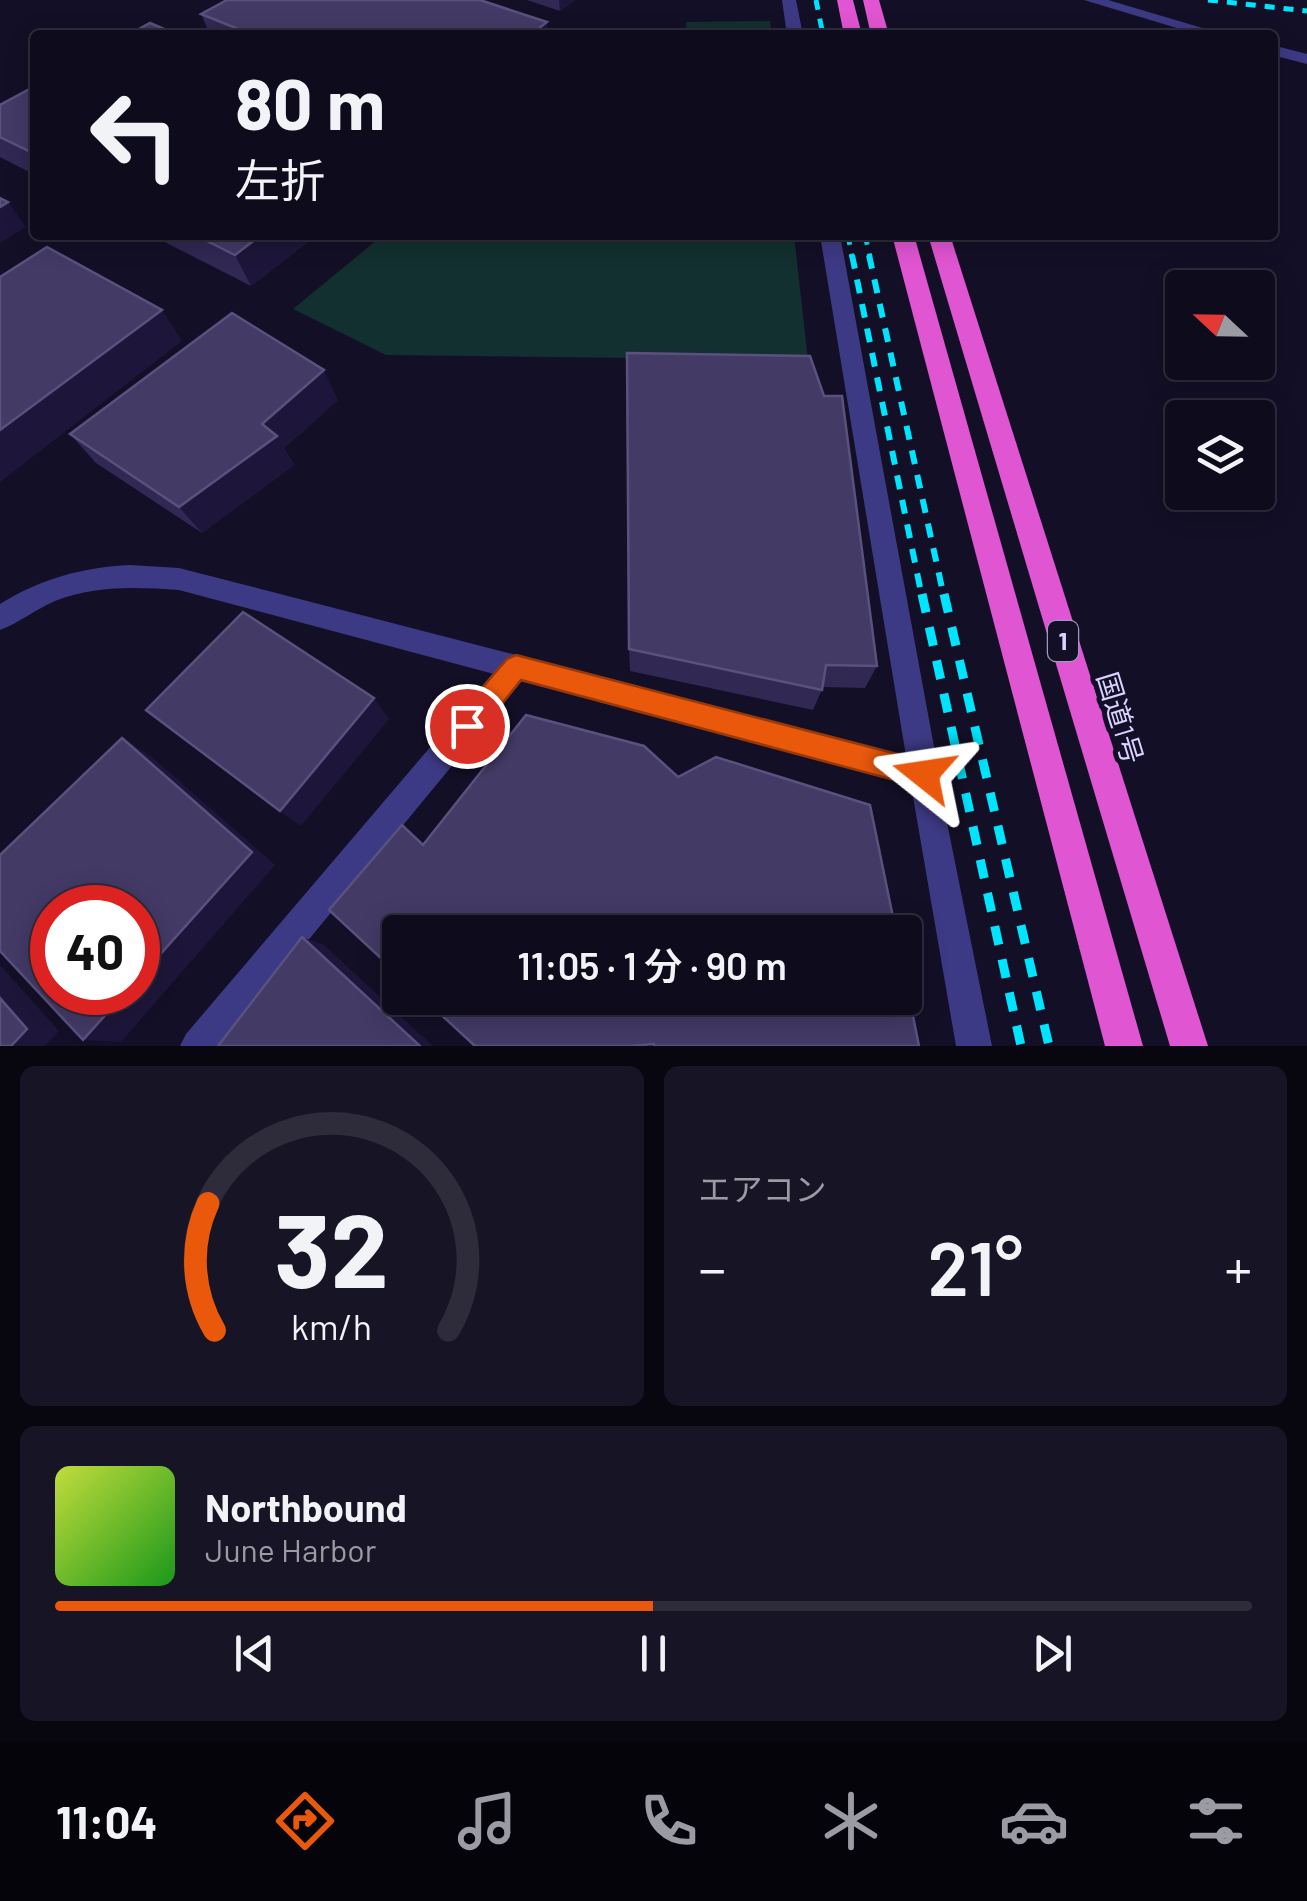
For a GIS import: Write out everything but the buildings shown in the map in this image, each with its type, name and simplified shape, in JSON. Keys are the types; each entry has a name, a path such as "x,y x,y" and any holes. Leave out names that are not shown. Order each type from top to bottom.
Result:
{"highway":[{"path":"845,0 852,30"},
{"path":"871,0 879,30"},
{"name":"1","path":"904,240 1124,1046"},
{"name":"国道1号","path":"941,240 1189,1046"}],"street":[{"path":"789,0 794,30"},
{"path":"1091,0 1200,30"},
{"path":"1278,52 1307,59"},
{"path":"831,240 974,1046"},
{"path":"0,618 31,597 82,578 140,574 179,579 924,774"},
{"path":"198,1046 516,667"}],"green space":[{"path":"770,21 771,30 687,30 686,22"},
{"path":"377,240 795,240 808,360 386,355 293,309"}],"railway":[{"path":"816,0 822,30"},
{"path":"1208,0 1307,11"},
{"path":"849,240 852,257"},
{"path":"866,240 870,257"},
{"path":"852,255 922,597"},
{"path":"869,255 944,597"},
{"path":"922,594 1021,1046"},
{"path":"944,594 1049,1046"}],"route":[{"path":"467,726 516,667 924,774"}]}
